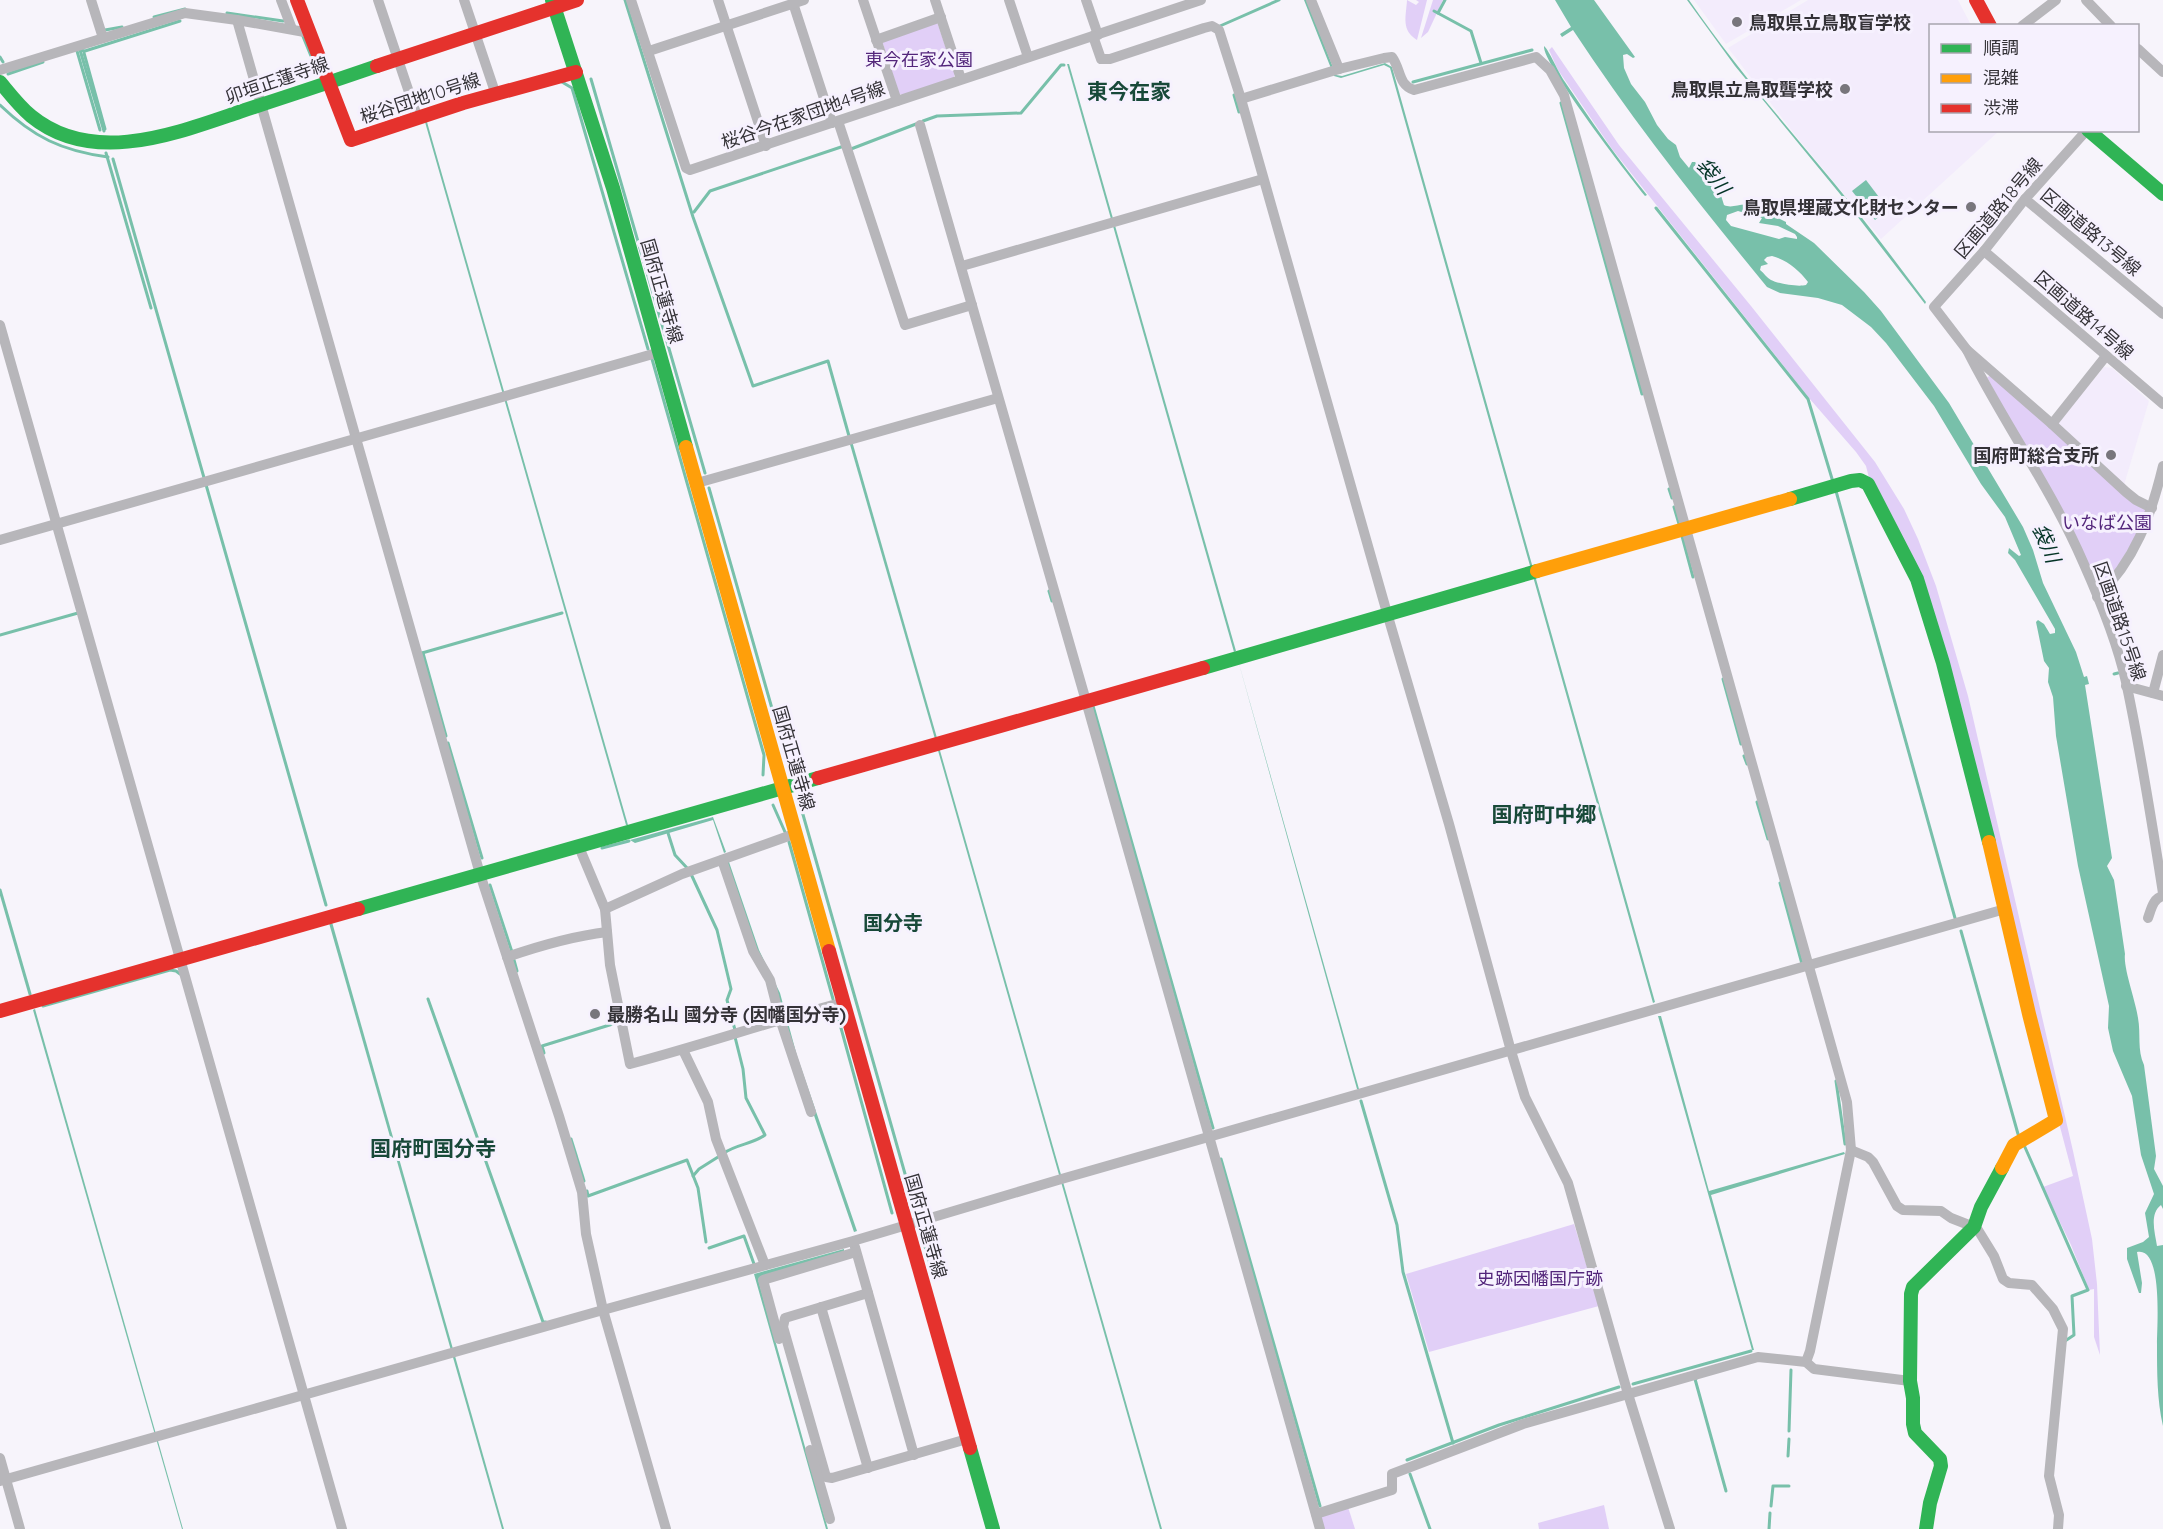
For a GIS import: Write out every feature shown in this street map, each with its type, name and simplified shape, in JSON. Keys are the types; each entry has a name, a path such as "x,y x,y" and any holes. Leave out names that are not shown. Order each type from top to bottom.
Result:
{"street":[{"path":"91,0 103,38"},
{"path":"281,0 292,29"},
{"name":"桜谷団地10号線","path":"298,0 351,140 417,116 495,92 576,72"},
{"path":"378,0 417,116"},
{"path":"465,0 495,92"},
{"name":"卯垣正蓮寺線","path":"0,82 34,118 57,130 84,140 112,144 136,143 168,136 476,33 554,4 577,0"},
{"name":"桜谷今在家団地4号線","path":"631,0 686,168 690,170 1201,0"},
{"path":"718,0 766,146"},
{"path":"863,0 897,101"},
{"path":"935,0 961,79"},
{"path":"1009,0 1028,57"},
{"path":"1086,0 1101,59 1110,59 1212,26 1220,30 1449,824 1511,1051 1525,1097 1568,1183 1628,1394 1670,1529"},
{"path":"1160,0 1164,12"},
{"path":"1311,0 1339,69"},
{"path":"1976,0 1989,24"},
{"path":"2025,24 2056,0"},
{"path":"2086,0 2109,24"},
{"path":"649,51 798,2 835,122 905,325 972,305"},
{"name":"国府正蓮寺線","path":"554,4 614,188 993,1529"},
{"path":"0,70 185,13 310,33"},
{"path":"876,40 940,17"},
{"path":"237,20 480,874 582,1192 586,1234 603,1310 666,1529"},
{"path":"2139,50 2163,72"},
{"path":"1241,99 1384,57 1392,57 1397,64 1402,82 1407,88 1414,90 1536,57 1550,70 1564,95 1847,1102 1851,1150 1806,1362"},
{"path":"920,125 1086,701 1320,1529"},
{"name":"区画道路18号線","path":"1967,350 1934,307 2085,132"},
{"path":"2089,132 2163,194"},
{"path":"962,266 1263,179"},
{"name":"区画道路13号線","path":"2025,199 2163,314"},
{"name":"区画道路14号線","path":"1984,251 2163,404"},
{"path":"0,325 342,1529"},
{"path":"1967,350 2126,492 2136,500 2152,507"},
{"name":"区画道路15号線","path":"1967,350 2034,467 2083,560 2110,631 2126,686 2163,895"},
{"path":"0,540 660,352"},
{"path":"2052,424 2106,356"},
{"path":"697,483 998,398"},
{"path":"2097,597 2110,585 2131,557 2146,526 2163,466"},
{"path":"0,1011 180,958 579,847 1685,528 1860,480 1868,484 1917,579 1943,663 1970,763 2056,1120 2014,1145 1974,1227 1913,1287 1910,1381 1915,1433 1940,1459 1941,1466 1930,1503 1926,1529"},
{"path":"2126,686 2158,694 2163,655"},
{"path":"604,909 682,874 797,833"},
{"path":"579,847 604,909 610,964 630,1064 844,1002"},
{"path":"722,860 753,951 770,980 780,1019 811,1112"},
{"path":"2148,918 2154,903 2158,897 2163,895"},
{"path":"830,1519 763,1280 907,1226 2005,909"},
{"path":"507,957 568,939 607,932"},
{"path":"683,1050 708,1102 716,1139 765,1265"},
{"path":"1851,1150 1868,1157 1873,1162 1897,1206 1903,1210 1941,1211 1978,1230 1995,1256 2003,1279 2009,1283 2032,1285 2053,1309 2063,1329 2049,1476 2059,1515 2058,1529"},
{"path":"3,1480 765,1265 855,1247"},
{"path":"855,1247 914,1455"},
{"path":"868,1293 785,1318 783,1327 826,1477 832,1478 968,1440"},
{"path":"822,1307 868,1468"},
{"path":"1316,1514 1392,1490 1392,1474 1523,1424 1758,1357 1806,1362 1814,1369 1910,1381"},
{"path":"0,1458 3,1480 20,1529"}],"shaded area":[{"path":"1304,0 1307,0 1336,75 1342,76 1385,63 1392,67 1655,1002 1653,1003 1390,68 1384,65 1341,78 1334,76"},
{"path":"1555,0 1594,0 1635,57 1623,55 1624,68 1631,84 1645,102 1657,125 1676,145 1680,157 1689,168 1692,162 1695,162 1718,186 1724,205 1754,206 1786,222 1814,243 1881,311 1949,403 2023,527 2043,583 2076,652 2084,677 2087,676 2089,684 2085,685 2112,858 2107,866 2114,880 2126,968 2138,1018 2156,1156 2154,1169 2163,1186 2163,1209 2161,1205 2157,1209 2154,1224 2157,1246 2163,1245 2163,1426 2158,1386 2158,1305 2155,1273 2145,1253 2137,1252 2142,1283 2141,1293 2139,1293 2127,1259 2127,1248 2149,1237 2145,1213 2154,1194 2141,1155 2132,1096 2113,1051 2108,1028 2109,1006 2078,866 2056,736 2053,697 2048,682 2049,668 2044,661 2036,622 2038,620 2044,624 2050,634 2055,633 2055,629 2015,560 2008,553 2009,548 2019,556 2021,555 2005,517 1981,484 1934,406 1886,343 1871,327 1842,305 1818,298 1780,293 1767,287 1667,161 1573,30 1562,37 1560,34 1571,27","holes":["1738,211 1762,218 1759,223 1778,226 1795,234 1797,239 1785,237 1779,239 1731,226 1726,220 1727,215","1772,256 1783,260 1797,270 1808,282 1806,285 1783,284 1768,278 1760,270 1761,266 1768,264 1764,260"]},
{"path":"1687,0 1759,93 1869,227 1926,302 1925,304 1840,194 1735,66"},
{"name":"鳥取県立鳥取盲学校","path":"1694,0 1801,0 1726,44"},
{"name":"鳥取県立鳥取聾学校","path":"1808,0 1958,0 1970,24 1929,24 1929,132 1998,132 1881,239 1796,136 1728,48"},
{"path":"1544,46 1585,111 1647,195 1645,196 1622,167 1571,96 1547,57"},
{"path":"1067,64 1069,64 1236,651 1234,652"},
{"path":"425,122 427,122 628,825 626,825"},
{"path":"1866,180 1888,209 1875,220 1852,191"},
{"name":"国府町総合支所","path":"2104,367 2112,368 2149,401 2124,485 2056,425"},
{"path":"849,441 852,441 937,738 935,739"},
{"path":"1238,660 1359,1089 1357,1089"},
{"path":"937,747 939,747 1162,1529 1160,1529"},
{"path":"713,817 726,852 724,853 713,820 635,843 630,840"},
{"path":"727,862 729,862 759,950 780,993 797,1056 857,1231 854,1232"},
{"path":"332,922 504,1529 502,1529 329,923"},
{"path":"35,1009 183,1529 33,1010"},
{"path":"1658,1016 1661,1016 1709,1191 1844,1152 1845,1154 1711,1195 1754,1350 1752,1350"},
{"path":"844,1249 844,1252 758,1279 828,1529 826,1529 754,1274"}],"green space":[{"path":"1407,0 1416,5 1419,2 1416,0 1427,0 1417,40 1407,27"},
{"path":"1433,0 1443,0 1428,32 1421,38"},
{"name":"東今在家公園","path":"937,22 955,74 953,79 903,95 899,94 882,41"},
{"path":"1552,47 1619,145 1875,462 1904,509 1918,539 1936,586 1968,696 2073,1151 2092,1239 2097,1284 2100,1355 2094,1337 2094,1289 2089,1290 2071,1245 2043,1187 2073,1176 2041,1055 1944,655 1870,482 1866,466 1809,398 1612,149 1558,70 1549,50"},
{"name":"いなば公園","path":"1990,376 2149,509 2144,523 2106,586 2096,588 1987,377"},
{"name":"史跡因幡国庁跡","path":"1574,1224 1599,1306 1429,1352 1406,1274"},
{"path":"1604,1505 1609,1529 1539,1529 1538,1523"},
{"path":"1348,1507 1355,1529 1323,1529 1321,1520 1323,1515"}],"waterway":[{"path":"625,0 693,217 753,386 828,361 849,436"},
{"path":"1220,26 1279,0"},
{"path":"1438,13 1445,0"},
{"path":"154,17 185,9"},
{"path":"1434,11 1471,31 1481,63"},
{"path":"227,13 283,21"},
{"path":"80,50 85,51 180,21"},
{"path":"105,30 122,27"},
{"path":"302,34 311,56"},
{"path":"80,50 104,131"},
{"path":"1413,82 1532,50"},
{"path":"77,51 100,130"},
{"path":"84,53 105,129"},
{"path":"0,57 3,62"},
{"path":"8,74 43,62"},
{"path":"923,121 937,116 1021,113 1061,65 1064,65"},
{"path":"591,79 705,473"},
{"path":"562,82 572,88 648,349"},
{"path":"1234,95 1239,112"},
{"path":"1561,103 1642,394"},
{"path":"0,105 24,126 49,141 76,151 108,157"},
{"path":"851,149 916,124"},
{"path":"694,212 710,191 844,146"},
{"path":"106,153 151,308"},
{"path":"113,159 326,905"},
{"path":"1656,208 1808,399 1833,482"},
{"path":"652,359 764,755 763,775"},
{"path":"709,488 775,719"},
{"path":"1669,489 1672,498"},
{"path":"1836,491 1955,918"},
{"path":"1674,507 1679,524"},
{"path":"1682,536 1693,577"},
{"path":"1049,591 1052,601"},
{"path":"0,635 78,613"},
{"path":"422,653 562,613"},
{"path":"423,653 446,736"},
{"path":"2114,674 2118,673"},
{"path":"1723,679 1741,744"},
{"path":"1093,706 1213,1128"},
{"path":"781,739 791,772"},
{"path":"448,743 482,858"},
{"path":"1744,756 1747,764"},
{"path":"798,797 915,1209"},
{"path":"1757,802 1768,839"},
{"path":"773,805 785,832"},
{"path":"668,833 675,855 688,869"},
{"path":"602,848 629,841"},
{"path":"789,842 833,999"},
{"path":"691,874 717,930 731,989 727,1000 735,1030"},
{"path":"1780,883 1802,964"},
{"path":"490,885 512,952"},
{"path":"0,890 30,994"},
{"path":"1961,931 2018,1134"},
{"path":"514,960 517,971"},
{"path":"43,1006 170,970 180,974"},
{"path":"428,999 481,1148"},
{"path":"836,1010 892,1213"},
{"path":"544,1053 542,1046 616,1023"},
{"path":"724,1153 765,1135 746,1098 743,1069 735,1037"},
{"path":"1836,1081 1845,1144"},
{"path":"1361,1101 1397,1225 1403,1272 1453,1443"},
{"path":"571,1139 584,1181"},
{"path":"2024,1145 2088,1290 2072,1296 2074,1335 2065,1341"},
{"path":"693,1176 699,1169 718,1157"},
{"path":"485,1159 543,1322 546,1322"},
{"path":"1221,1159 1320,1506"},
{"path":"587,1191 588,1196 687,1160 698,1188 706,1242"},
{"path":"709,1248 744,1236 754,1264"},
{"path":"922,1236 930,1264"},
{"path":"1633,1384 1751,1351"},
{"path":"1789,1431 1791,1370"},
{"path":"1697,1378 1695,1379 1726,1491"},
{"path":"1407,1460 1499,1425 1619,1387"},
{"path":"1788,1456 1789,1439"},
{"path":"1410,1474 1430,1529"},
{"path":"1771,1506 1773,1486 1789,1486"},
{"path":"1769,1529 1770,1513"}],"traffic: fast":[{"path":"552,0 613,188 686,447"},
{"path":"0,82 31,116 55,131 80,140 106,143 134,141 188,129 377,66"},
{"path":"2090,132 2163,194"},
{"path":"1790,499 1851,481 1860,480 1868,484 1917,579 1943,663 1989,842"},
{"path":"1203,668 1537,571"},
{"path":"358,909 818,778"},
{"path":"1926,1529 1930,1503 1941,1466 1940,1459 1915,1433 1913,1424 1913,1398 1910,1381 1911,1294 1913,1287 1974,1227 1981,1207 2002,1168"},
{"path":"970,1448 993,1529"}],"traffic: slow":[{"path":"686,447 829,951"},
{"path":"1537,571 1790,499"},
{"path":"1989,842 2056,1120 2014,1145 2002,1168"}],"traffic: jam":[{"path":"297,0 351,140 463,103 576,72"},
{"path":"377,66 577,0"},
{"path":"1976,0 1989,24"},
{"path":"818,778 1203,668"},
{"path":"0,1011 358,909"},
{"path":"829,951 970,1448"}],"place":[{"name":"鳥取県立鳥取盲学校","path":"1737,22"},
{"name":"鳥取県立鳥取聾学校","path":"1845,89"},
{"name":"鳥取県埋蔵文化財センター","path":"1971,207"},
{"name":"国府町総合支所","path":"2111,455"},
{"name":"最勝名山 國分寺 (因幡国分寺)","path":"595,1014"}],"district":[{"name":"東今在家","path":"1129,91"},
{"name":"国府町中郷","path":"1544,814"},
{"name":"国分寺","path":"893,922"},
{"name":"国府町国分寺","path":"433,1148"}],"water label":[{"name":"袋川","path":"1714,176"},
{"name":"袋川","path":"2047,543"}]}
